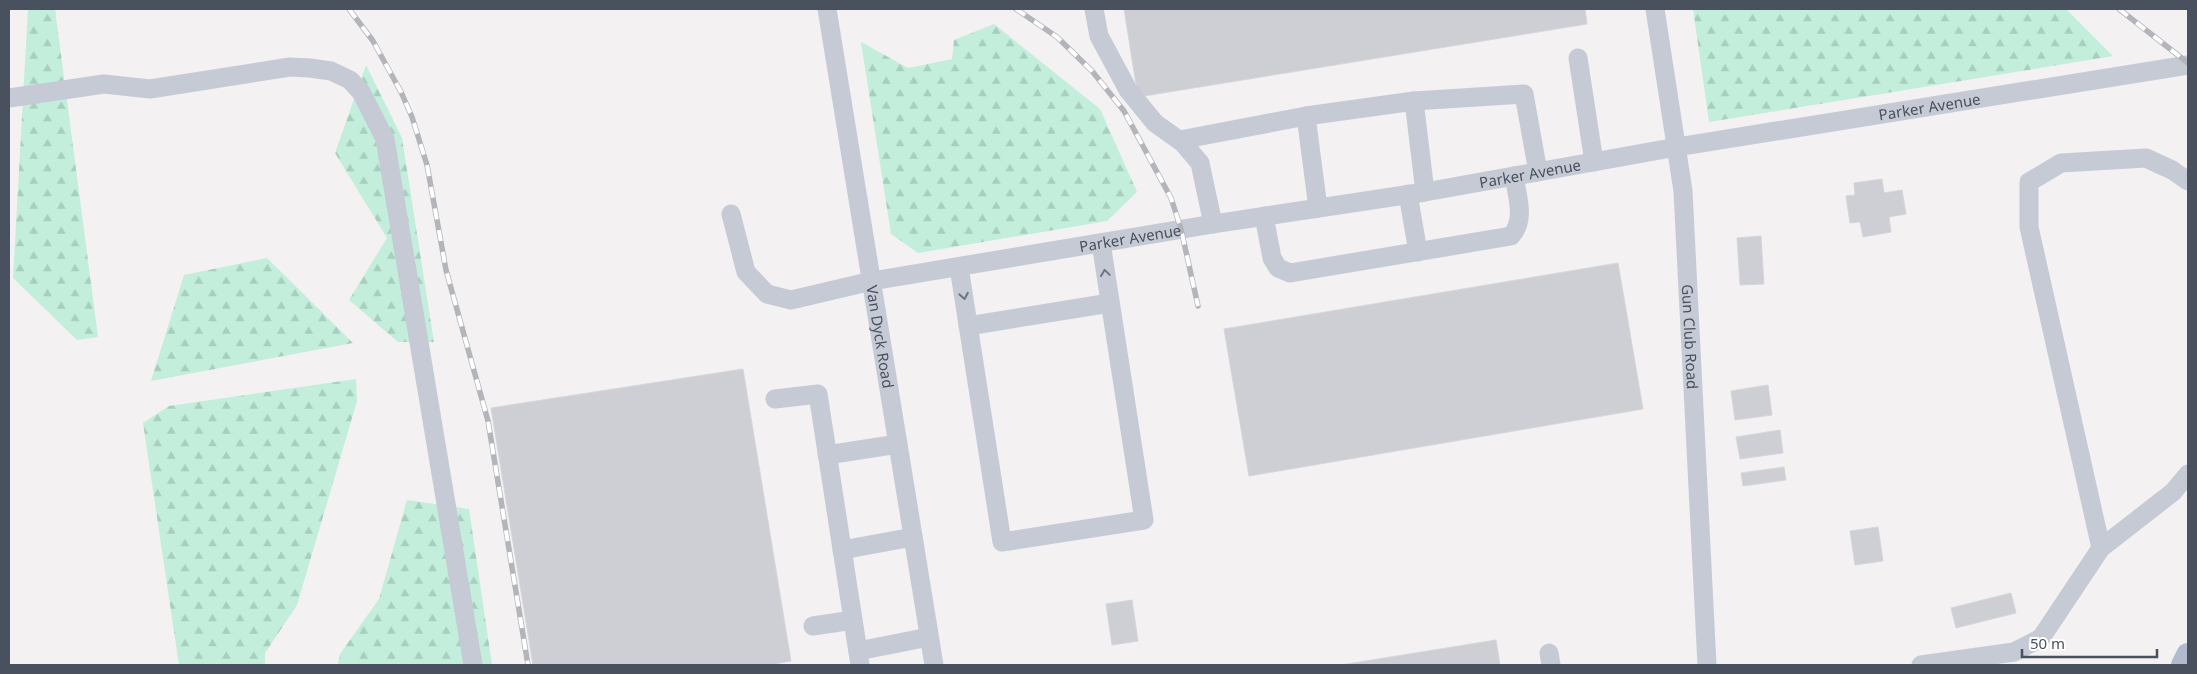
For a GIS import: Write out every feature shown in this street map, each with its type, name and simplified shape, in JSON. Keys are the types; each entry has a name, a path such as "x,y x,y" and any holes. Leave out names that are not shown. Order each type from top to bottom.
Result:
{"main road":[{"path":"2183,665 2188,654"}],"street":[{"name":"Van Dyck Road","path":"827,9 934,665"},
{"path":"1094,9 1099,36 1128,90 1155,122 1180,140 1200,163 1213,224"},
{"name":"Gun Club Road","path":"1656,9 1683,191 1708,665"},
{"path":"1578,58 1594,162"},
{"name":"Parker Avenue","path":"730,214 746,272 767,294 791,300 872,281 1213,224 1417,193 1677,147 2188,65"},
{"path":"9,98 104,84 150,89 290,67 331,71 350,80 361,92 385,139 473,665"},
{"path":"1180,140 1306,116 1414,101 1524,94 1538,172"},
{"path":"1414,101 1418,252"},
{"path":"1306,116 1318,208"},
{"path":"2101,548 2029,226 2029,182 2061,163 2146,158 2172,170 2188,181"},
{"path":"1264,216 1272,258 1278,268 1290,273 1511,236 1518,228 1520,211 1514,176"},
{"path":"959,267 1002,542 1144,520 1101,243"},
{"path":"968,326 1110,303"},
{"path":"775,399 818,394 859,658 930,637"},
{"path":"827,455 898,444"},
{"path":"1921,665 2015,659 2040,638 2101,548 2173,492 2188,474"},
{"path":"842,550 913,537"},
{"path":"813,626 853,620"}],"green space":[{"path":"28,9 55,9 98,337 77,340 13,278"},
{"path":"1693,9 2066,9 2113,56 1709,122"},
{"path":"994,24 1100,109 1137,192 1107,221 918,253 891,234 861,42 908,68 952,59 954,40"},
{"path":"366,65 402,138 434,342 398,342 349,300 387,238 335,153"},
{"path":"267,258 353,343 151,381 184,275"},
{"path":"356,379 357,401 297,605 265,653 265,665 179,665 143,423 169,406"},
{"path":"407,500 469,509 492,665 338,665 340,654 379,599"}],"building":[{"path":"1124,9 1585,9 1587,24 1138,97"},
{"path":"1882,179 1884,193 1902,190 1906,214 1889,217 1891,232 1863,237 1860,222 1850,223 1846,196 1855,195 1854,183"},
{"path":"1761,236 1764,284 1740,285 1737,238"},
{"path":"1618,263 1643,409 1249,476 1224,329"},
{"path":"743,369 791,661 769,665 533,665 491,408"},
{"path":"1768,385 1772,415 1735,420 1731,391"},
{"path":"1780,430 1783,453 1740,459 1736,437"},
{"path":"1784,467 1786,480 1743,486 1741,473"},
{"path":"1878,527 1883,561 1855,565 1850,531"},
{"path":"2011,593 2016,613 1956,628 1951,608"},
{"path":"1132,600 1138,641 1112,645 1106,604"},
{"path":"1496,640 1500,665 1341,665"}],"railway":[{"path":"349,9 373,41 401,92 412,117 427,165 446,270 488,421 528,665"},
{"path":"1016,9 1057,37 1092,71 1124,111 1171,198 1181,229 1198,306"},
{"path":"2119,9 2188,63"}]}
